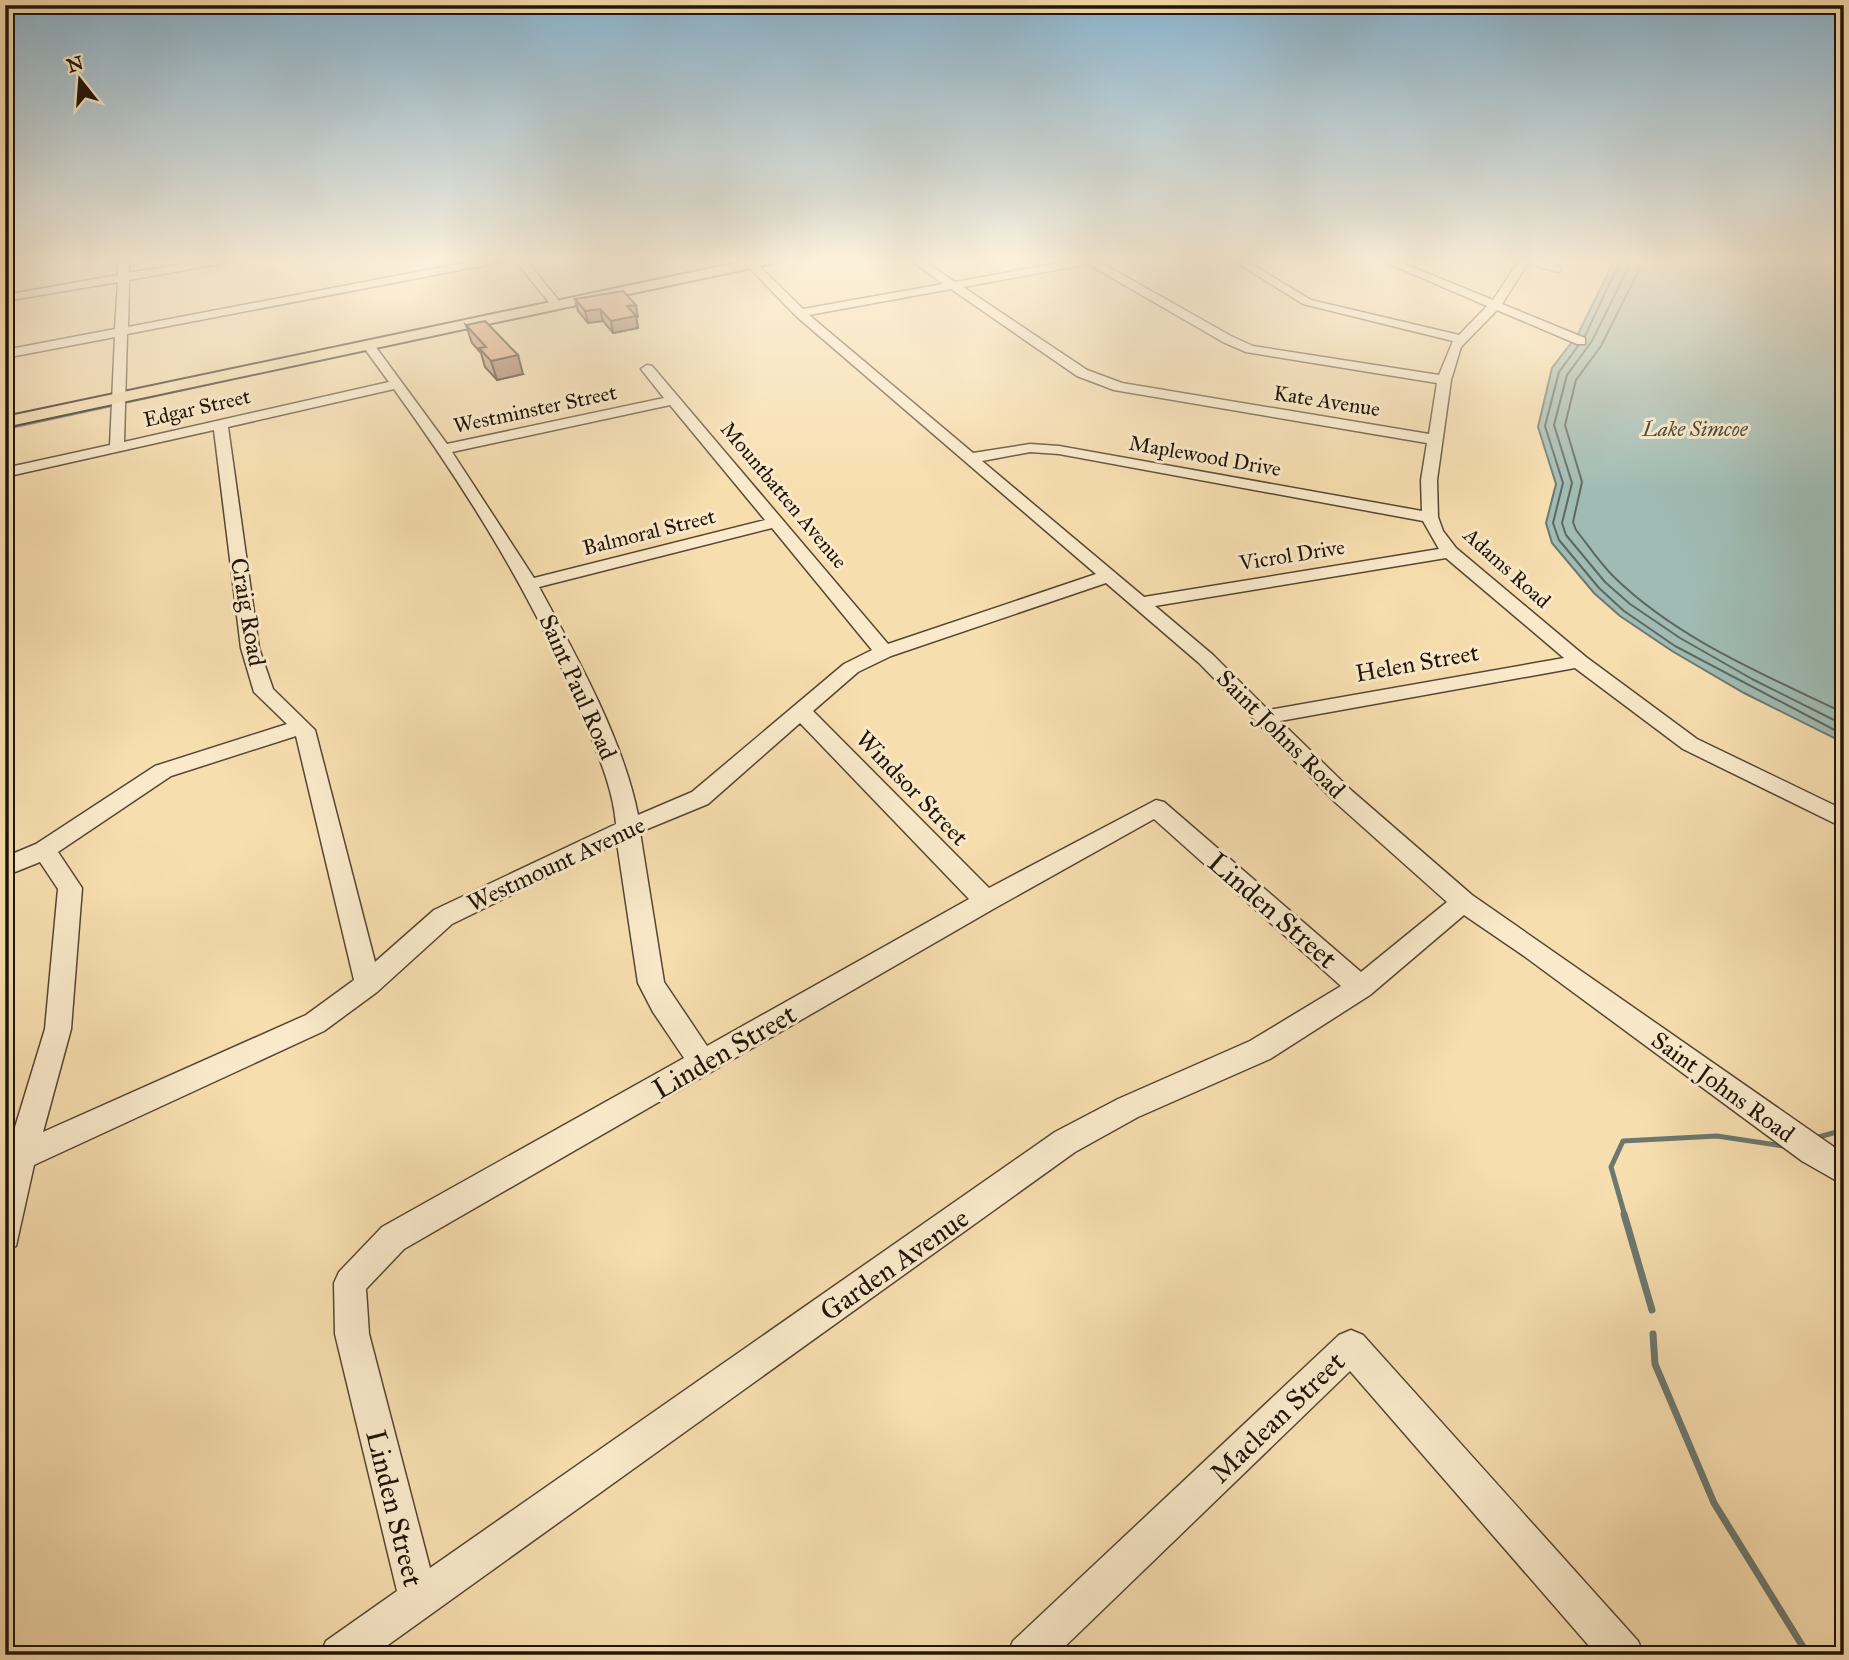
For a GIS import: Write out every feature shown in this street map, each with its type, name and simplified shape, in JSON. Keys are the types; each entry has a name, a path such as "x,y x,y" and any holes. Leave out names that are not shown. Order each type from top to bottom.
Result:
{"main road":[{"path":"5,422 407,336"}],"street":[{"path":"5,354 94,336"},
{"path":"117,448 122,336"},
{"name":"Saint Johns Road","path":"828,336 1206,659 1344,797 1463,902 1533,949 1812,1152 1844,1171"},
{"name":"Kate Avenue","path":"1028,336 1082,373 1119,387 1437,440"},
{"path":"1223,336 1250,349 1444,380"},
{"path":"1448,336 1463,340"},
{"name":"Adams Road","path":"1466,336 1455,346 1444,380 1429,480 1430,517 1435,531 1450,552 1578,661 1690,744 1844,820"},
{"path":"1570,336 1580,341"},
{"name":"Saint Paul Road","path":"368,345 444,449 531,584 592,710 615,772 630,827 628,843 651,983 662,1004 703,1063"},
{"name":"Mountbatten Avenue","path":"647,369 884,652"},
{"name":"Edgar Street","path":"5,473 398,384"},
{"name":"Westminster Street","path":"444,449 675,400"},
{"name":"Craig Road","path":"221,425 250,648 264,692 305,730 368,984"},
{"name":"Maplewood Drive","path":"971,458 1030,448 1059,450 1430,517"},
{"name":"Balmoral Street","path":"531,584 777,522"},
{"name":"Vicrol Drive","path":"1142,603 1450,552"},
{"name":"Westmount Avenue","path":"13,1161 315,1023 368,984 443,917 630,827 700,798 851,668 884,652 1109,576"},
{"name":"Helen Street","path":"1264,717 1578,661"},
{"name":"Windsor Street","path":"801,710 985,901"},
{"path":"5,867 44,850 163,771 301,727"},
{"name":"Linden Street","path":"419,1601 352,1334 350,1283 393,1238 985,901 1156,808 1361,987"},
{"path":"5,1235 13,1161 58,1029 70,888 44,850"},
{"name":"Garden Avenue","path":"340,1655 1065,1142 1128,1108 1260,1050 1361,987 1463,902"},
{"name":"Maclean Street","path":"1027,1655 1350,1347 1624,1655"}],"water":[{"name":"Lake Simcoe","path":"1576,336 1844,336 1844,743 1744,693 1672,651 1620,616 1594,593 1552,543 1546,523 1556,484 1538,427 1552,368"}],"building":[{"path":"476,336 500,336 518,355 491,361 479,348 486,347"}],"waterway":[{"path":"128,402 346,354"},
{"path":"5,429 111,406"},
{"path":"1815,1138 1844,1130"},
{"path":"1625,1216 1611,1167 1623,1141 1717,1136 1783,1146"},
{"path":"1624,1214 1652,1310"},
{"path":"1653,1334 1655,1364 1714,1503 1808,1655"}]}
